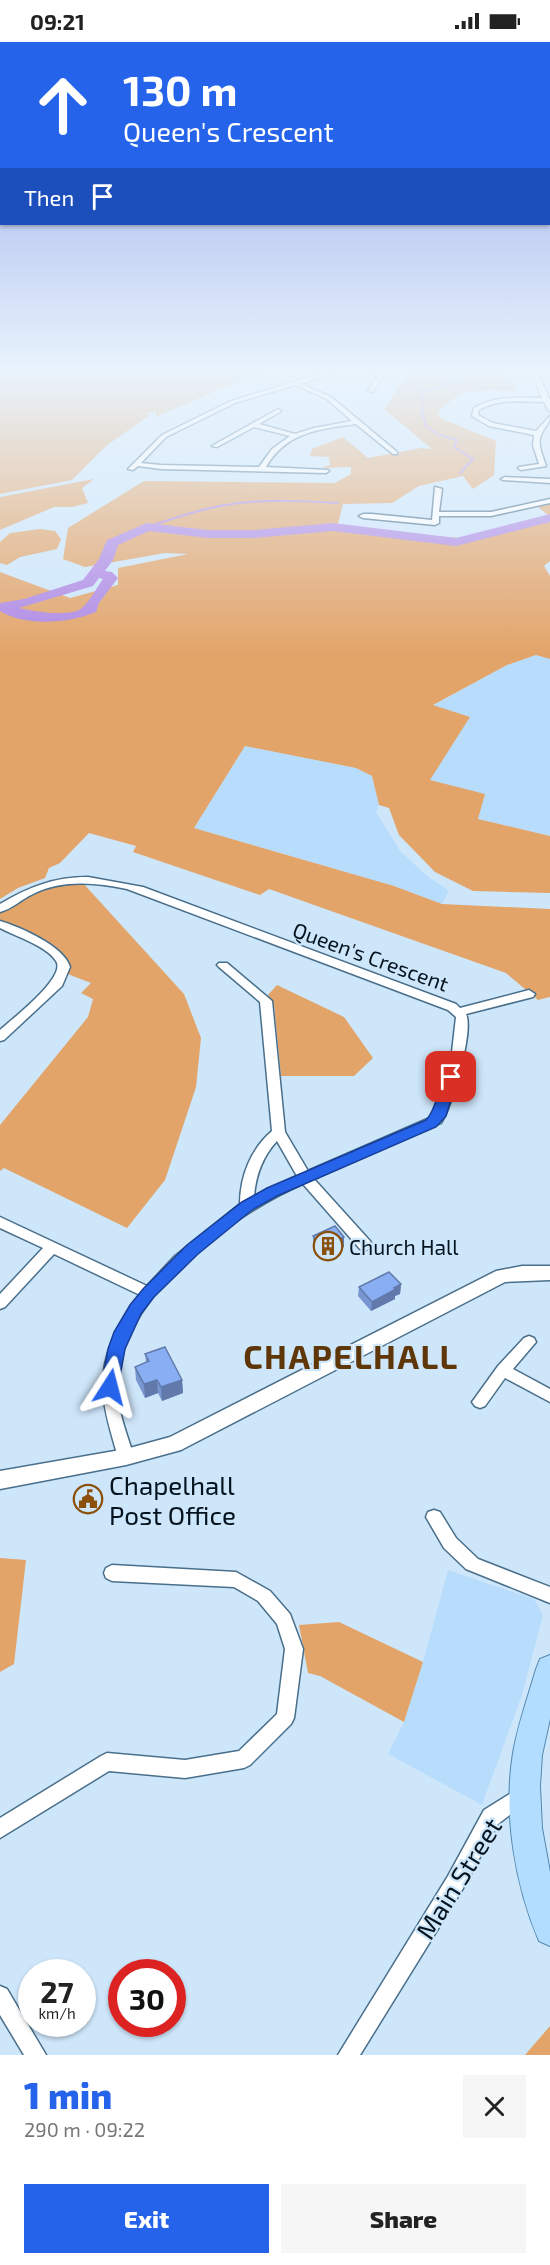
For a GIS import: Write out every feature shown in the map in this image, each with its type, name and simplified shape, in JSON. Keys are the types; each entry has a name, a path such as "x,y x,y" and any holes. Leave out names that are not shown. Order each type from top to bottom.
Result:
{"main road":[{"path":"550,1669 532,1732 525,1769 532,1856 550,1930"}],"street":[{"path":"135,466 326,471"},
{"path":"261,470 264,466"},
{"path":"521,468 543,466"},
{"path":"505,479 550,481"},
{"path":"363,516 384,516 434,527 438,489"},
{"path":"435,514 491,514 550,501"},
{"name":"Queen's Crescent","path":"0,909 37,888 52,884 78,881 118,884 138,889 452,1007 458,1012 462,1024 457,1057 437,1120 272,1192 247,1206 192,1250 149,1293 122,1332 112,1368 110,1387 126,1457"},
{"path":"0,924 50,948 62,960 64,967 58,983 0,1037"},
{"path":"223,965 266,1001 279,1132 284,1144 306,1178 365,1245"},
{"path":"458,1012 529,994"},
{"path":"247,1206 246,1194 254,1166 266,1142 279,1132"},
{"path":"0,1222 149,1293"},
{"path":"0,1303 52,1247"},
{"path":"0,1480 126,1457 174,1444 502,1276 550,1273"},
{"path":"480,1402 503,1370 529,1342"},
{"path":"503,1370 550,1396"},
{"path":"434,1517 450,1543 472,1564 550,1595"},
{"path":"0,1829 107,1762 185,1769 244,1760 285,1718 294,1649 284,1620 264,1596 236,1580 112,1573"},
{"name":"Main Street","path":"348,2055 455,1883 491,1817 513,1801 526,1801"},
{"path":"0,1996 36,2055"}],"shaded area":[{"path":"0,466 86,466 72,480 0,494"},
{"path":"327,466 495,466 494,475 473,489 463,476 419,486 392,503 343,504 338,524 460,538 548,515 538,507 550,504 550,561 544,566 550,576 550,659 536,655 507,665 433,705 470,717 430,780 485,794 478,819 550,836 550,893 473,891 435,872 399,835 389,808 379,805 372,776 356,768 245,746 194,828 394,886 442,904 550,909 550,997 538,1000 506,973 269,889 260,895 133,852 136,846 89,833 60,863 49,868 45,878 18,888 0,899 0,572 70,598 118,585 118,568 188,554 165,553 85,567 63,559 68,528 144,481 335,483 351,474 351,467 321,468"},
{"path":"94,479 82,488 88,503 72,507 54,507 0,530 0,497"},
{"path":"40,529 55,531 61,539 57,549 20,557 7,565 0,563 0,542 10,533"},
{"path":"536,655 550,659 550,836 478,819 429,780 470,717 432,706 507,665"},
{"path":"245,746 356,768 372,776 379,805 376,812 400,851 427,876 449,891 442,904 394,886 194,828"},
{"path":"82,882 184,994 201,1038 196,1087 165,1180 127,1228 4,1168 0,1171 0,1125 88,1017 93,999 81,993 91,983 65,973 63,960 0,922 0,910 39,890"},
{"path":"277,985 344,1017 373,1058 354,1076 281,1076 274,1005 268,995"},
{"path":"0,1558 26,1560 14,1664 0,1672"},
{"path":"448,1570 534,1599 543,1615 522,1695 482,1805 388,1754 404,1722"},
{"path":"339,1622 423,1662 404,1722 320,1676 308,1673 299,1625"},
{"path":"550,2026 550,2055 525,2055"}],"building":[{"path":"335,1226 344,1237 323,1247 313,1236"},
{"path":"389,1272 401,1284 372,1302 359,1287"},
{"path":"165,1347 182,1380 161,1387 157,1380 144,1384 135,1367 149,1361 145,1354"}],"waterway":[{"path":"460,473 467,466"},
{"path":"147,527 200,511 245,502 338,503"},
{"path":"96,573 106,560 112,543 147,527 208,534 253,534 333,527 456,542 550,518"},
{"path":"0,607 26,603 88,583 96,573"},
{"path":"7,610 59,617 91,609 92,603 111,578 96,573"}],"place":[{"name":"Church Hall","path":"328,1246"},
{"name":"Chapelhall Post Office","path":"88,1499"}],"district":[{"name":"CHAPELHALL","path":"351,1356"}],"route":[{"path":"110,1387 112,1368 122,1332 149,1293 192,1250 247,1206 272,1192 437,1120 451,1077"}]}
